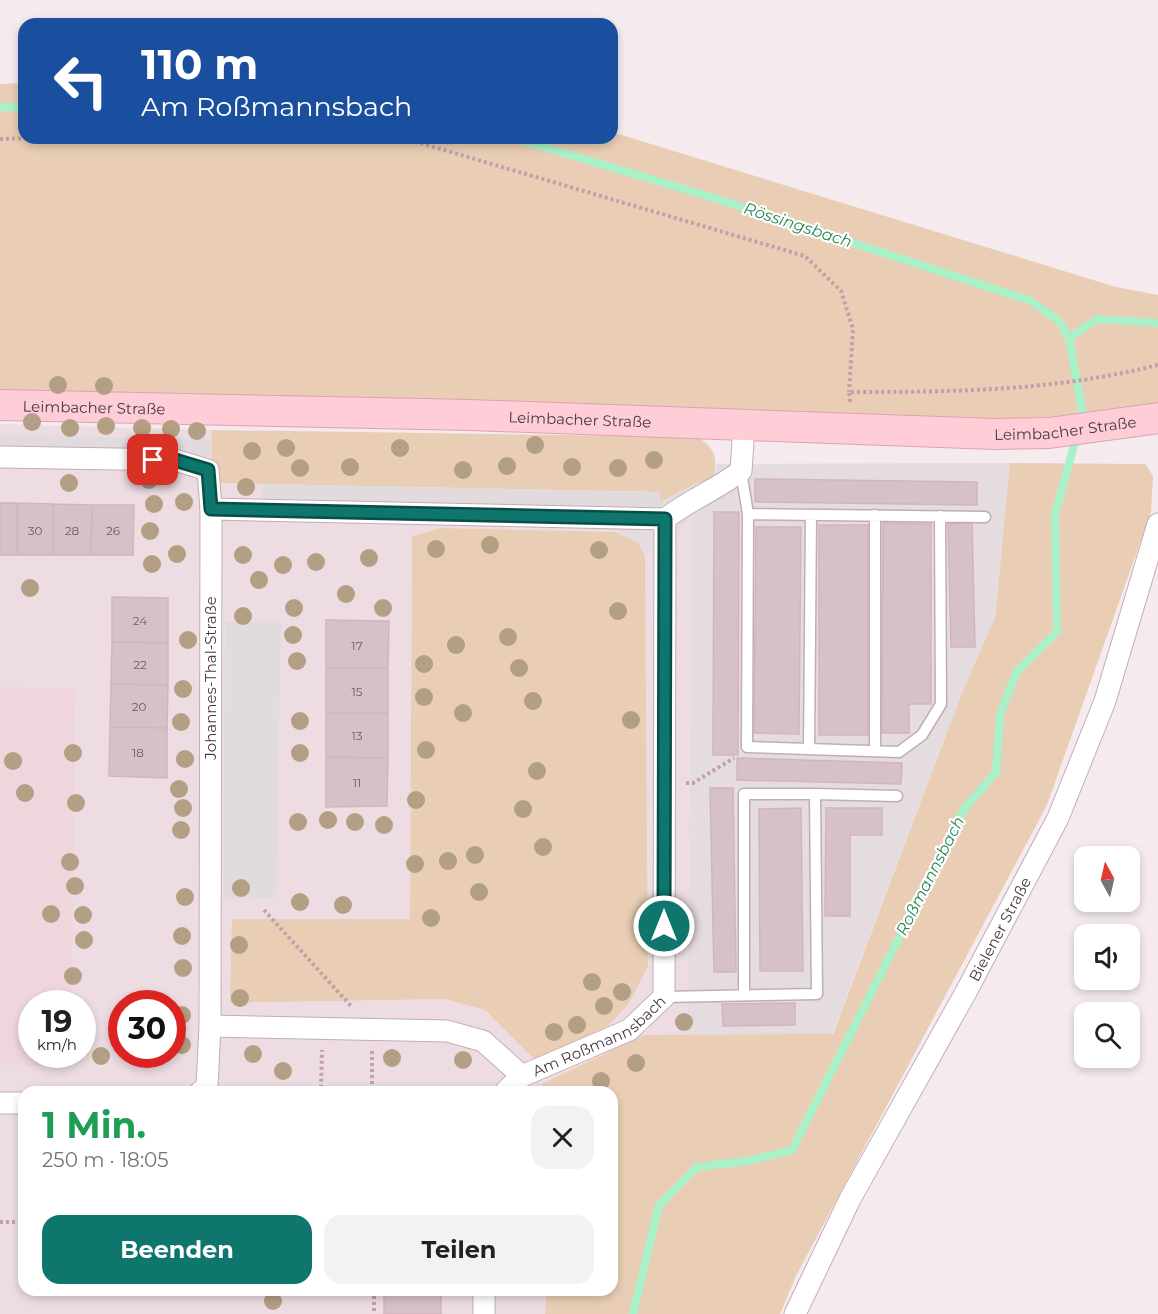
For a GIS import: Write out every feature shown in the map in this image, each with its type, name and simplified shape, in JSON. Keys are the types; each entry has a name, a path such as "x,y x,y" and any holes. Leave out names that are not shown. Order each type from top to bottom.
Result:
{"street":[{"name":"Leimbacher Straße","path":"0,405 471,416 851,430 1049,433 1158,418"},
{"path":"211,509 665,519 685,502 719,488 741,471 744,426"},
{"name":"Johannes-Thal-Straße","path":"0,457 175,460 208,470 211,509 210,1026 207,1086"},
{"name":"Am Roßmannsbach","path":"511,1086 522,1076 629,1030 664,997 665,519"},
{"name":"Bielener Straße","path":"795,1314 850,1199 966,992 1058,818 1105,701 1158,524"},
{"name":"Am Roßmannsbach","path":"210,1026 447,1031 483,1041 522,1076"},
{"path":"0,1103 18,1103"},
{"path":"484,1296 484,1314"}],"lane":[{"path":"741,471 748,514 747,747 899,752 922,735 941,704 940,516"},
{"path":"748,514 985,516"},
{"path":"809,749 811,514"},
{"path":"875,515 875,751"},
{"path":"744,995 744,794 897,796"},
{"path":"664,997 817,994 815,794"}],"path":[{"path":"0,139 18,139"},
{"path":"424,144 805,256 841,291 852,329 849,392 851,430"},
{"path":"849,392 937,392 1051,386 1104,378 1158,365"},
{"path":"664,783 693,783 738,756 747,747"},
{"path":"264,910 372,1029 372,1086"},
{"path":"321,1086 323,1028"},
{"path":"0,1222 18,1222"},
{"path":"374,1296 374,1314"}],"shaded area":[{"path":"18,83 18,144 618,144 618,134 1116,287 1158,295 1158,404 1062,421 925,421 859,413 751,416 0,396 0,84"},
{"path":"0,424 211,430 213,483 660,492 660,511 615,532 442,528 412,536 410,920 233,919 231,1003 444,999 485,1010 535,1060 630,1002 648,966 645,557 692,519 687,1035 643,1035 542,1084 542,1086 18,1086 18,1296 546,1296 545,1314 0,1314"},
{"path":"211,430 697,437 712,450 715,466 713,480 697,483 660,502 660,492 213,483"},
{"path":"0,435 212,439 212,457 0,452"},
{"path":"1010,463 995,618 963,690 832,1035 687,1035 692,519 645,557 639,543 615,532 660,511 660,502 697,483 713,479 717,464"},
{"path":"1010,463 1145,464 1153,476 1151,512 1047,805 796,1276 780,1314 545,1314 546,1296 618,1296 618,1086 542,1086 542,1084 643,1035 833,1034 963,690 995,618"},
{"path":"263,484 660,492 660,511 262,504"},
{"path":"442,528 615,532 639,543 645,557 648,966 630,1002 608,1026 535,1060 485,1010 444,999 230,1003 232,919 410,919 412,536"},
{"path":"281,621 276,898 223,899 225,622"},
{"path":"0,687 75,688 72,990 18,990 18,1065 0,1065"}],"building":[{"path":"755,479 977,482 977,505 755,502"},
{"path":"0,503 17,503 17,555 0,555"},
{"path":"17,503 53,504 53,555 17,555"},
{"path":"53,504 92,505 91,555 53,555"},
{"path":"92,505 134,505 133,555 91,555"},
{"path":"714,512 739,512 738,755 713,755"},
{"path":"883,523 931,524 931,704 909,704 909,733 882,733"},
{"path":"972,523 975,647 951,647 948,524"},
{"path":"819,525 868,525 868,735 819,735"},
{"path":"756,527 801,527 799,734 754,733"},
{"path":"112,597 168,598 168,643 112,642"},
{"path":"326,620 389,621 388,668 326,668"},
{"path":"112,642 168,643 168,685 111,684"},
{"path":"326,668 388,668 388,713 326,713"},
{"path":"111,684 168,685 167,728 110,727"},
{"path":"326,713 388,713 388,758 326,757"},
{"path":"110,727 167,728 167,778 109,776"},
{"path":"326,757 388,758 387,806 326,807"},
{"path":"737,758 902,763 901,784 737,780"},
{"path":"710,788 733,788 736,972 714,972"},
{"path":"801,808 803,971 760,971 759,809"},
{"path":"826,808 882,808 882,835 850,835 850,916 825,916"},
{"path":"795,1003 795,1025 723,1026 722,1004"},
{"path":"384,1296 441,1296 441,1314 384,1314"}],"waterway":[{"name":"Rössingsbach","path":"0,107 18,107"},
{"name":"Rössingsbach","path":"533,144 711,197 1031,301 1060,322 1069,338"},
{"name":"Roßmannsbach","path":"1080,423 1082,409 1069,338 1097,319 1158,323"},
{"name":"Roßmannsbach","path":"633,1314 659,1205 697,1167 748,1161 792,1150 964,809 996,772 1000,714 1017,671 1057,632 1055,514 1077,435"}],"route":[{"path":"153,460 175,460 208,470 211,509 665,519 664,926"}]}
